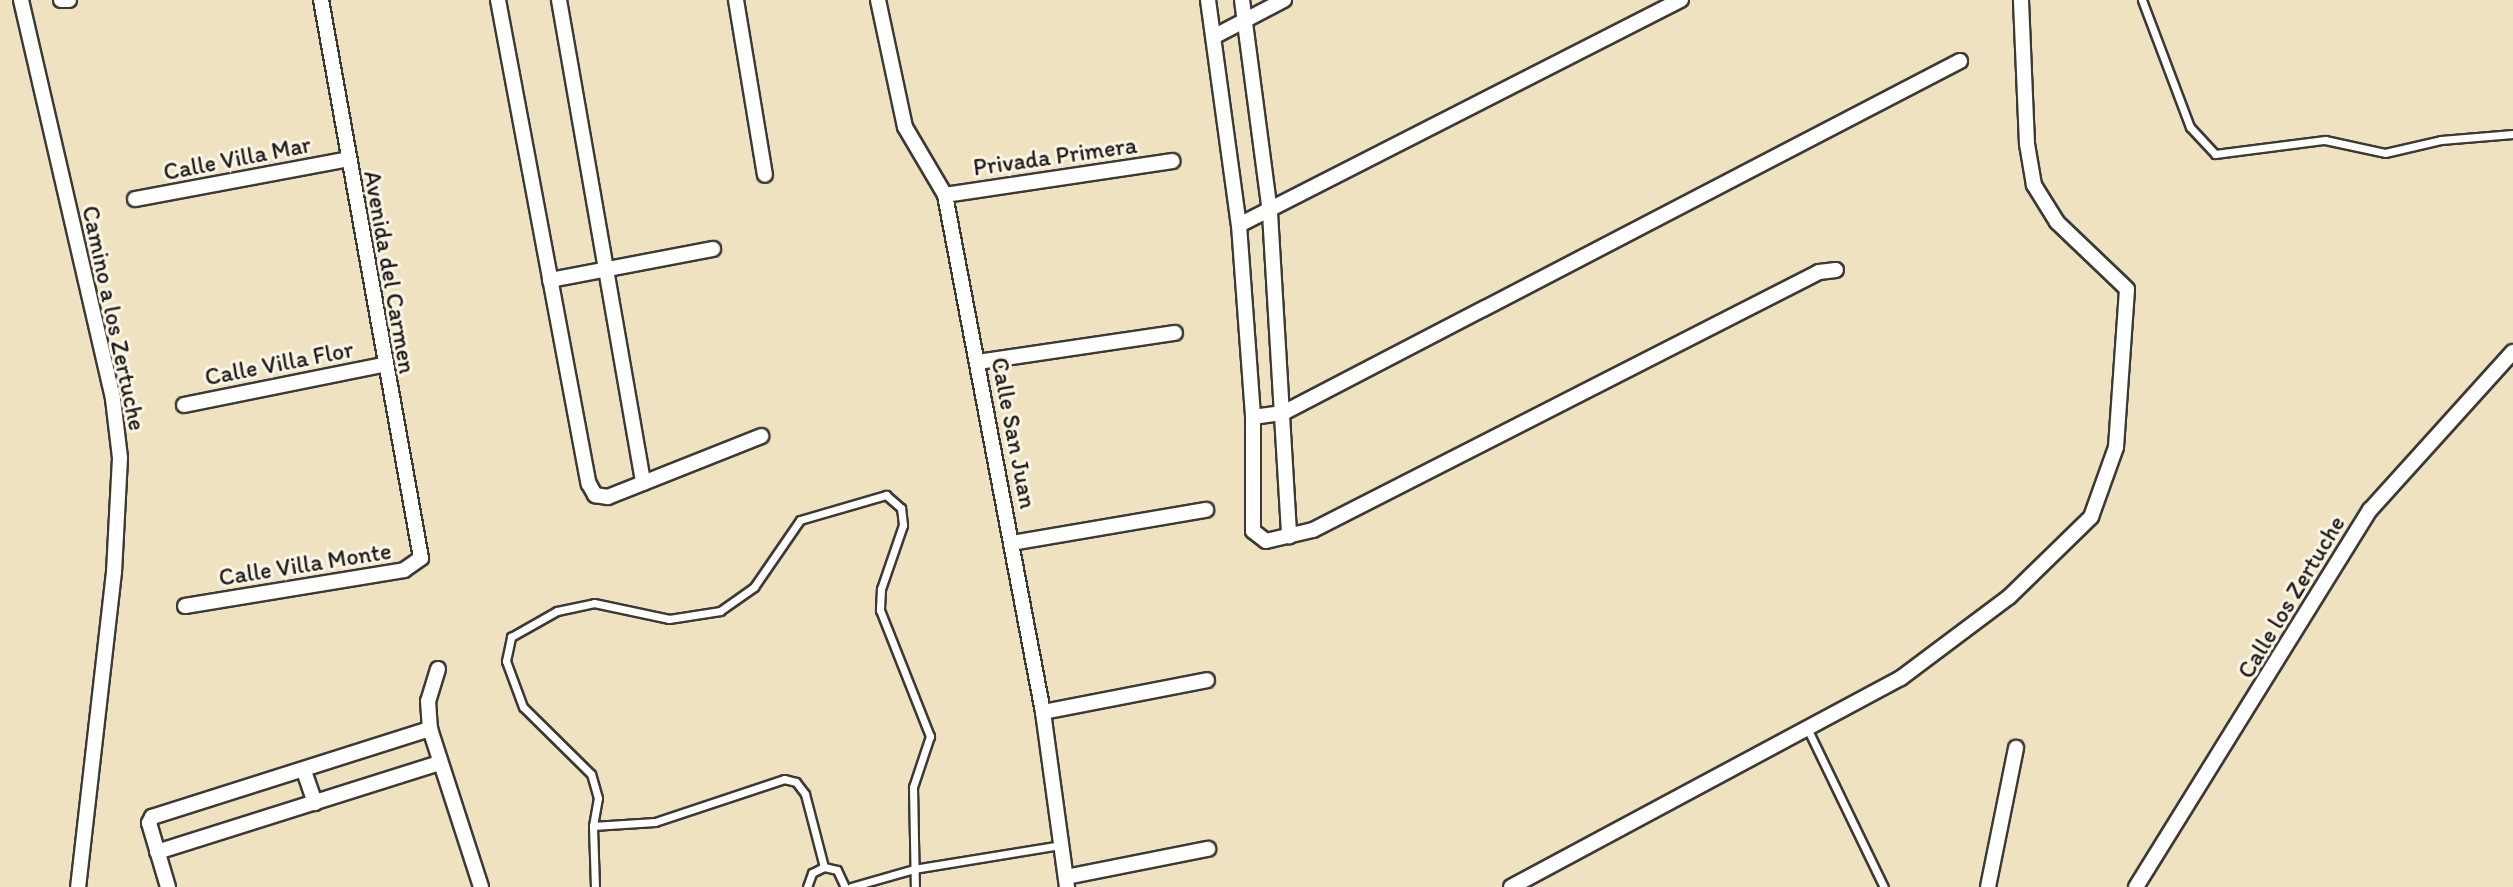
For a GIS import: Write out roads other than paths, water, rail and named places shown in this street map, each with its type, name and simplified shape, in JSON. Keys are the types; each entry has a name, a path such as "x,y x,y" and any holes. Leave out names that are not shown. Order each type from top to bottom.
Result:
{"street":[{"name":"Camino a los Zertuche","path":"21,0 113,399 120,458 115,559 78,887"},
{"path":"61,0 69,0"},
{"name":"Avenida del Carmen","path":"321,0 383,365 422,550"},
{"path":"498,0 589,484 595,495 608,497 761,436"},
{"path":"559,0 643,483"},
{"path":"736,0 765,175"},
{"name":"Calle San Juan","path":"878,0 905,127 945,195 1043,712 1067,882"},
{"path":"1208,0 1239,225 1253,417 1253,531 1266,541 1313,530 1819,272 1836,270"},
{"path":"1242,0 1270,213 1289,536"},
{"path":"1215,36 1284,0"},
{"path":"1239,225 1270,213 1681,0"},
{"path":"1511,887 1901,678 2009,597 2091,517 2112,469 2127,289 2057,222 2034,185 2027,144 2021,0"},
{"path":"1253,417 1283,413 1960,61"},
{"name":"Calle Villa Mar","path":"135,199 348,159"},
{"name":"Privada Primera","path":"945,195 1172,161"},
{"path":"550,280 713,249"},
{"path":"978,362 1175,333"},
{"name":"Calle los Zertuche","path":"2136,887 2370,510 2513,352"},
{"name":"Calle Villa Flor","path":"184,405 383,365"},
{"path":"1012,543 1206,510"},
{"name":"Calle Villa Monte","path":"185,606 404,570 418,562 422,550"},
{"path":"438,669 428,701 430,729 481,887"},
{"path":"1043,712 1207,680"},
{"path":"168,887 149,823 155,816 430,729"},
{"path":"1988,887 2016,748"},
{"path":"157,852 439,763"},
{"path":"304,771 315,803"},
{"path":"1067,882 1208,849"}],"lane":[{"path":"2142,0 2190,127 2215,154 2325,140 2385,153 2441,140 2513,134"},
{"path":"595,887 593,826 598,798 591,774 523,707 506,661 511,637 543,617 594,603 669,619 720,611 754,587 800,520 886,495 901,508 903,525 881,589 880,610 930,736 913,787 915,887"},
{"path":"1808,730 1884,887"},
{"path":"593,826 655,822 791,780 805,794 824,867"},
{"path":"807,887 812,873 824,867 837,870 848,887 914,869 1061,845"}]}
